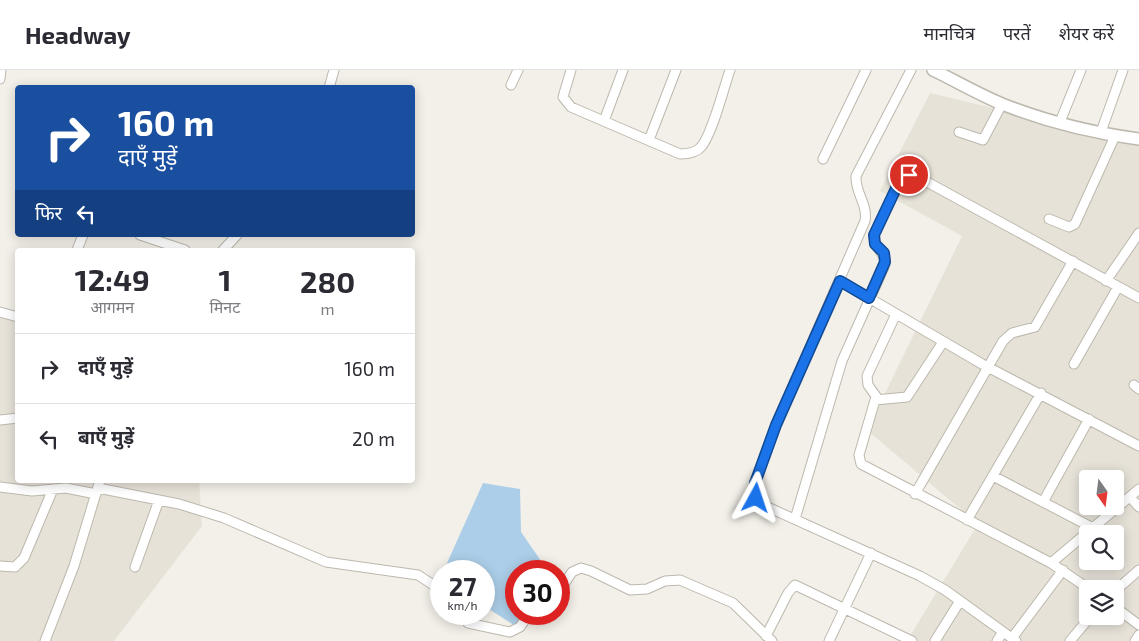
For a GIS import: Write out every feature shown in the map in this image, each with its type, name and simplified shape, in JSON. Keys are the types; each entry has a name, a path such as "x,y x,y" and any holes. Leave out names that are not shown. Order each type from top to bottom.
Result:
{"street":[{"path":"0,80 1,70"},
{"path":"330,85 334,70"},
{"path":"511,85 518,70"},
{"path":"571,70 564,90 563,97 566,103 680,154 694,152 701,147 730,70"},
{"path":"604,121 623,70"},
{"path":"648,140 676,70"},
{"path":"823,159 866,70"},
{"path":"911,70 856,176 857,186 866,207 866,214 840,281 776,425 755,483 756,498 763,505 920,576 960,601 1014,640 1063,570"},
{"path":"933,70 1002,104 1060,122 1115,136 1139,138"},
{"path":"1060,122 1081,70"},
{"path":"1101,132 1123,70"},
{"path":"959,132 983,140 1002,104"},
{"path":"1049,219 1069,227 1076,224 1115,136"},
{"path":"795,519 842,361 885,262 884,253 875,244 874,235 899,182 909,175 918,177 1139,298"},
{"path":"1106,280 1139,233"},
{"path":"146,237 179,248"},
{"path":"225,248 235,237"},
{"path":"915,494 1007,336 1030,330 1037,325 1073,262"},
{"path":"840,281 989,368 1041,393 1139,446"},
{"path":"1074,364 1118,287"},
{"path":"0,312 15,316"},
{"path":"878,399 868,385 867,376 896,314"},
{"path":"943,342 907,396 878,399 874,403 859,460 864,467 1051,563 1079,582"},
{"path":"967,520 1041,393"},
{"path":"0,420 15,418"},
{"path":"1043,502 1089,419"},
{"path":"992,476 1087,525"},
{"path":"45,641 74,566 98,487"},
{"path":"0,488 32,491 98,487 159,500 224,518 326,562 418,575 430,583"},
{"path":"0,566 15,567 24,558 53,489"},
{"path":"1097,525 1139,489"},
{"path":"1130,497 1139,507"},
{"path":"135,568 159,500"},
{"path":"1051,563 1079,540"},
{"path":"829,641 871,553"},
{"path":"570,575 572,572 581,568 630,590 647,589 665,581 680,580 733,604 769,638 788,593 795,585 846,608 897,638 912,641"},
{"path":"1124,583 1139,570"},
{"path":"935,641 960,601"},
{"path":"1124,613 1139,624"},
{"path":"477,625 510,632 521,625"},
{"path":"1070,641 1083,625"},
{"path":"997,641 1003,632"},
{"path":"1135,641 1139,635"}],"shaded area":[{"path":"930,93 1139,143 1139,641 907,641 978,524 867,430 962,236 880,191"},
{"path":"0,313 15,317 15,483 199,483 202,526 114,641 0,641"}],"water":[{"path":"483,483 520,489 521,532 540,560 505,560 505,619 495,613 495,560 448,560"}],"route":[{"path":"756,498 754,493 755,483 776,425 840,281 869,298 885,262 884,253 873,240 874,235 899,182 909,175"}]}
